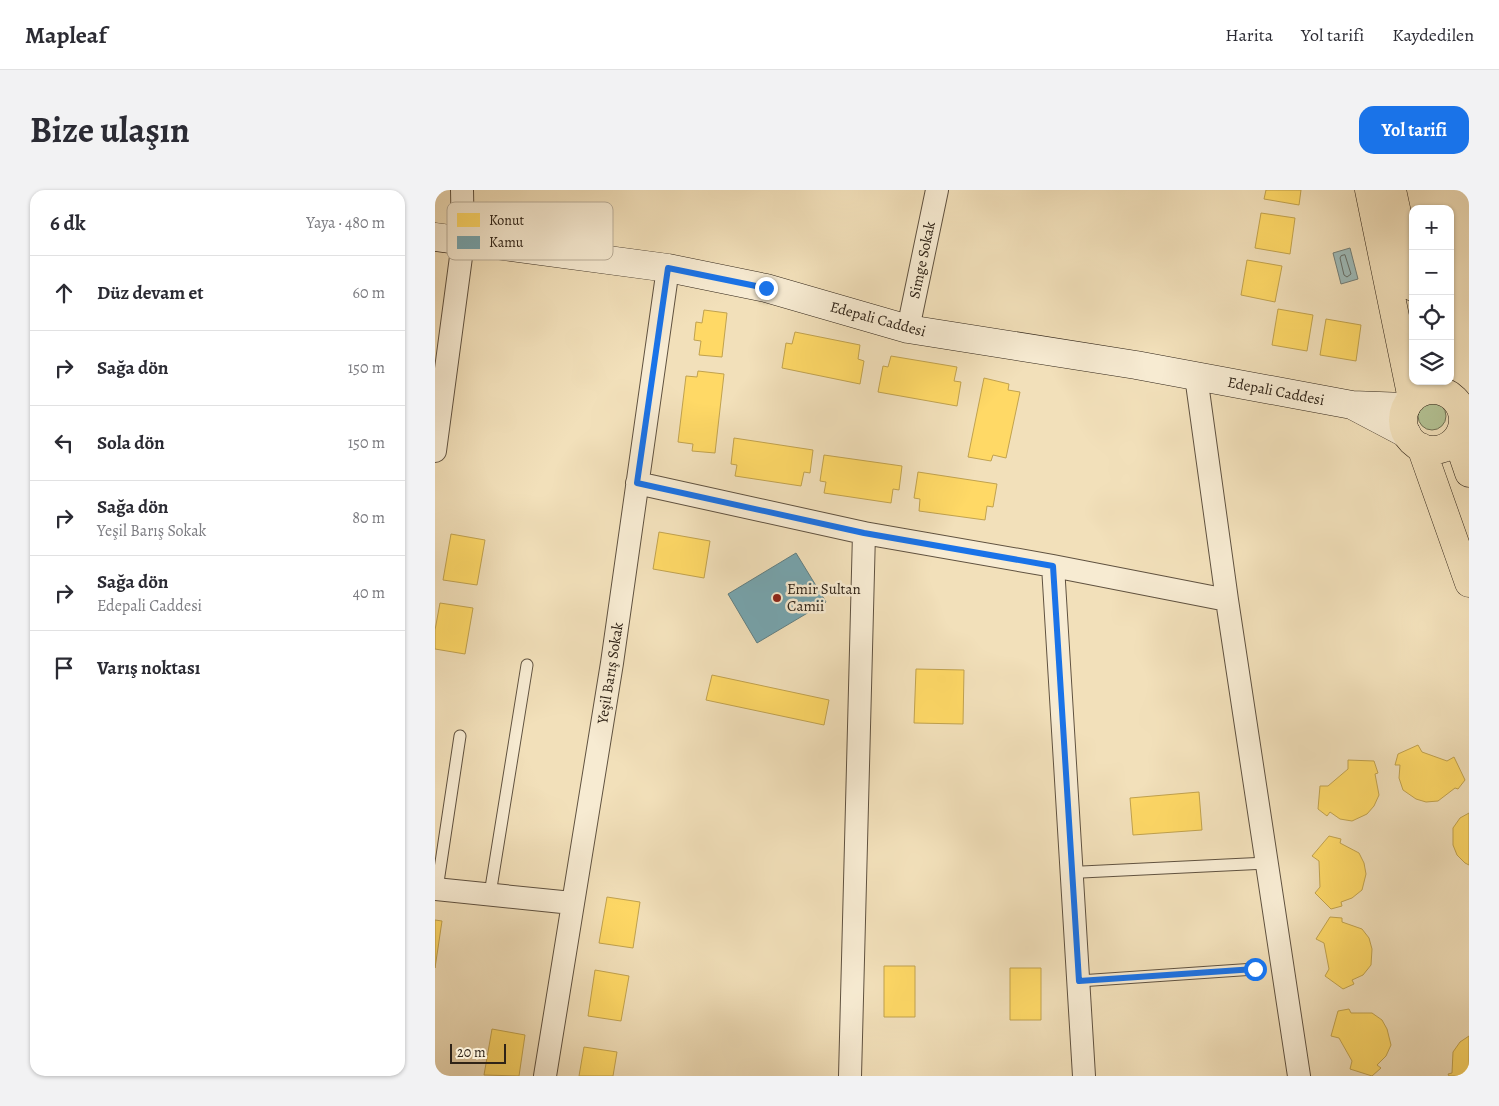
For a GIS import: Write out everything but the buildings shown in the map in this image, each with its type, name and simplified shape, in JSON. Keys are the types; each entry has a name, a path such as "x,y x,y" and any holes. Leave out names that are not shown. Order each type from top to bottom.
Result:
{"main road":[{"path":"1369,190 1409,403"},
{"path":"1392,190 1409,269"},
{"name":"Edepali Caddesi","path":"605,260 668,268 766,288 908,329 1196,376 1352,406"},
{"path":"1469,474 1460,405 1444,387 1419,393 1409,403 1404,416 1404,425 1414,441 1469,583"},
{"path":"1352,406 1409,403"},
{"path":"1352,406 1431,450 1441,449 1450,444 1463,428"}],"street":[{"name":"Simge Sokak","path":"908,329 937,190"},
{"path":"435,450 461,260"},
{"name":"Yeşil Barış Sokak","path":"545,1076 612,663 668,268"},
{"path":"1196,376 1227,600 1299,1076"},
{"path":"637,483 864,533 1053,566 1227,600"},
{"path":"850,1076 864,533"},
{"path":"1053,566 1084,1076"},
{"path":"436,889 572,903"}],"lane":[{"path":"490,894 527,664"},
{"path":"436,889 460,736"},
{"path":"1082,872 1267,864"},
{"path":"1079,981 1255,969"}],"green space":[{"path":"1432,402 1442,406 1446,416 1442,426 1432,430 1422,426 1418,416 1422,406"}],"water":[{"path":"1350,248 1358,279 1341,284 1333,253"}],"place":[{"name":"Emir Sultan Camii","path":"777,598"}],"route":[{"path":"766,288 668,268 637,483 864,533 1053,566 1079,981 1255,969"}]}
